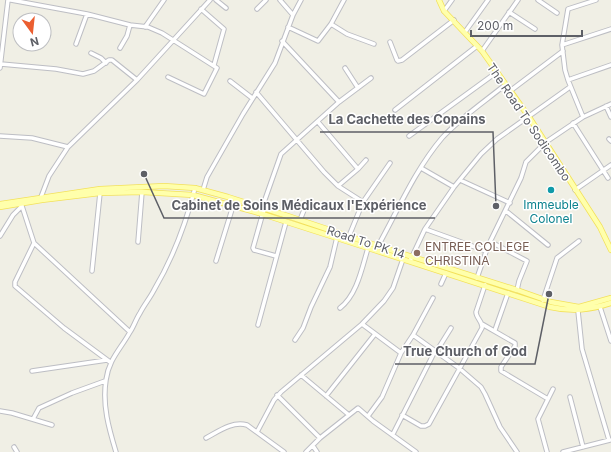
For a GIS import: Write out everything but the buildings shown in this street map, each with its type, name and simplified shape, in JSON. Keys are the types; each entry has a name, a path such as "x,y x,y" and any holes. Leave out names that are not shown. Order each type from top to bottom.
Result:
{"main road":[{"name":"The Road To Sodicombo","path":"438,0 444,11 466,32 482,51 529,117 600,227 611,250"},
{"name":"Road To PK 14","path":"0,204 100,189 164,186 195,188 300,220 368,248 403,259 411,259 477,278 517,290 543,300 562,305 579,307 611,298"},
{"name":"Road To PK 14","path":"0,207 100,193 142,192 193,195 286,222 337,235 349,236 446,272 560,310 578,311 600,307 611,303"}],"street":[{"path":"137,80 112,60 94,71 83,74 56,69 0,66 10,0 87,14 130,25 146,27 162,33 217,68 204,94 168,77"},
{"path":"25,3 31,0"},
{"path":"146,27 164,0"},
{"path":"41,197 49,176 68,147 137,80 210,0"},
{"path":"216,0 226,8"},
{"path":"257,9 266,0"},
{"path":"280,0 293,15"},
{"path":"203,190 207,177 252,98 271,70 293,15 301,0"},
{"path":"288,27 318,41 331,24 344,0"},
{"path":"444,11 452,0"},
{"path":"466,32 488,0"},
{"path":"482,51 518,0"},
{"path":"538,0 557,13"},
{"path":"583,117 570,87 565,70 562,45 568,8 596,0"},
{"path":"201,9 223,28 214,65"},
{"path":"509,12 535,29"},
{"path":"76,44 87,14"},
{"path":"390,42 397,60 400,61 454,20"},
{"path":"331,24 347,34 374,44"},
{"path":"120,48 127,36 130,25"},
{"path":"562,45 611,29"},
{"path":"282,41 339,102"},
{"path":"395,110 477,46"},
{"path":"510,91 563,51"},
{"path":"91,53 101,58 106,63"},
{"path":"568,80 611,65"},
{"path":"345,68 358,88"},
{"path":"409,136 497,72"},
{"path":"276,256 254,250 253,248 263,208 281,154 339,102 371,78"},
{"path":"230,81 252,98"},
{"path":"378,246 421,168 443,137 506,85"},
{"path":"411,259 426,229 454,187 481,154 496,139 570,87"},
{"path":"256,92 324,172 338,186 363,202"},
{"path":"477,278 486,251 510,203 526,162 546,142 573,123 611,104"},
{"path":"606,106 611,118"},
{"path":"318,122 358,169"},
{"path":"573,123 608,178"},
{"path":"0,136 32,138 68,147"},
{"path":"338,186 366,160"},
{"path":"349,236 363,202 390,163"},
{"path":"575,190 611,165"},
{"path":"421,168 454,187"},
{"path":"460,180 510,203"},
{"path":"116,452 107,421 105,408 106,381 109,361 130,332 139,314 155,289 169,261 189,211 195,188"},
{"path":"138,242 142,192"},
{"path":"92,271 100,193"},
{"path":"21,205 34,244 130,332"},
{"path":"0,236 21,205"},
{"path":"300,220 306,205"},
{"path":"216,261 233,206"},
{"path":"506,211 548,245"},
{"path":"258,325 286,222"},
{"path":"426,229 486,251"},
{"path":"295,340 304,328 311,307 330,267 337,235"},
{"path":"543,300 557,258 579,241"},
{"path":"490,242 527,261 517,290"},
{"path":"34,244 15,282 15,286 64,328 109,361"},
{"path":"340,308 346,303 352,293 368,248"},
{"path":"257,432 277,395 362,324 384,301 393,288 403,259"},
{"path":"441,284 446,272"},
{"path":"485,285 476,315 482,324 495,330 515,343 515,346 501,367 501,371 548,399"},
{"path":"495,330 508,293"},
{"path":"368,416 382,397 401,353 413,335 433,298"},
{"path":"600,307 611,342"},
{"path":"563,452 610,440 582,350 578,311"},
{"path":"362,324 401,353"},
{"path":"402,415 421,426 429,424 482,328 482,324"},
{"path":"393,434 436,352 451,328"},
{"path":"326,396 375,334"},
{"path":"413,335 459,368 483,390 500,427 516,452"},
{"path":"32,372 109,361"},
{"path":"301,374 349,415"},
{"path":"33,420 39,408 72,393 106,381"},
{"path":"547,452 538,419 553,389"},
{"path":"277,395 320,438"},
{"path":"570,397 583,447"},
{"path":"306,452 320,438 358,408 373,421 416,452"},
{"path":"0,411 52,425"},
{"path":"206,438 227,427 240,423 247,425 284,452"},
{"path":"313,446 317,452"},
{"path":"14,447 17,452"}],"place":[{"name":"Cabinet de Soins Médicaux l'Expérience","path":"144,174"},
{"name":"Immeuble Colonel","path":"551,190"},
{"name":"La Cachette des Copains","path":"496,206"},
{"name":"ENTREE COLLEGE CHRISTINA","path":"417,253"},
{"name":"True Church of God","path":"549,294"}]}
